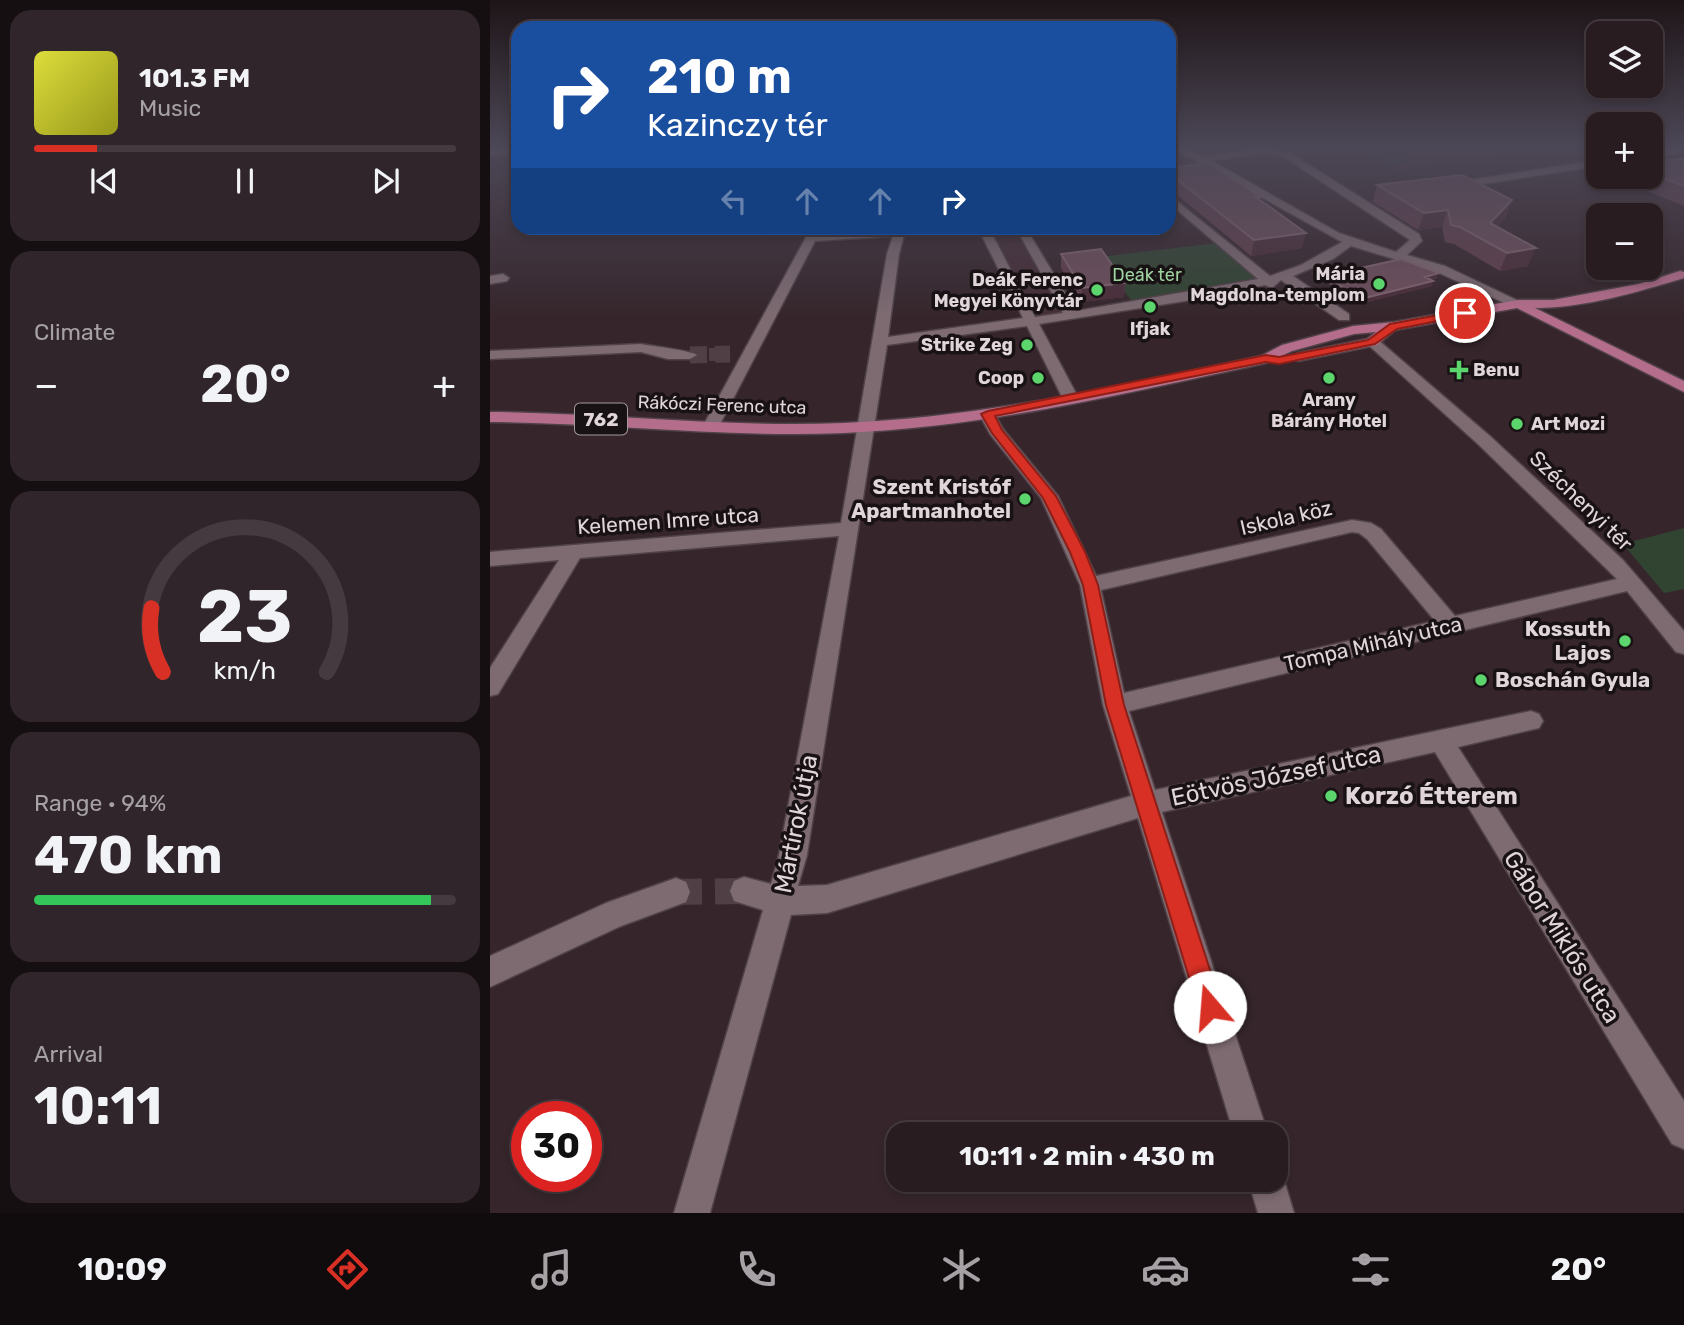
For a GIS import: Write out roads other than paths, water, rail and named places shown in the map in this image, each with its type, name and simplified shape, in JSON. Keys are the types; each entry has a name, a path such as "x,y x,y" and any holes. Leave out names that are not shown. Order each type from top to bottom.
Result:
{"main road":[{"name":"762","path":"1518,304 1548,292 1618,281 1682,275"},
{"name":"762","path":"1266,359 1287,348 1353,330 1394,326 1518,304 1553,304 1641,287 1682,275"},
{"path":"1518,304 1684,387"},
{"path":"1553,304 1553,310 1567,329"},
{"path":"1371,342 1394,326"},
{"name":"762","path":"868,427 988,414 1266,359 1279,360 1371,342"},
{"name":"Rákóczi Ferenc utca","path":"490,417 784,429 868,427"}],"street":[{"path":"1176,204 1274,280 1344,317"},
{"path":"1281,204 1350,242 1458,276 1518,304"},
{"path":"1364,204 1415,236 1416,241 1399,256"},
{"path":"711,426 813,235"},
{"name":"Mártírok útja","path":"692,1213 793,855 868,427 893,254 899,235"},
{"path":"987,235 1071,399"},
{"path":"1025,235 1072,316"},
{"path":"879,342 1032,323 1274,280 1301,270 1350,242"},
{"name":"Széchenyi tér","path":"1371,342 1494,450 1616,565 1684,646"},
{"path":"490,355 641,348 668,355 690,355"},
{"path":"730,354 750,353"},
{"path":"988,414 996,431 1049,496 1090,585 1115,705 1247,1122"},
{"name":"Iskola köz","path":"1090,585 1352,526 1364,527 1374,534 1451,626"},
{"name":"Kelemen Imre utca","path":"490,559 849,529"},
{"path":"490,687 575,551"},
{"name":"Tompa Mihály utca","path":"1115,705 1631,583"},
{"name":"Eötvös József utca","path":"744,891 781,901 827,899 1145,804 1531,721"},
{"name":"Gábor Miklós utca","path":"1441,741 1684,1132"},
{"path":"490,972 616,913 676,892"},
{"path":"1270,1192 1276,1213"}],"tunnel":[{"path":"690,355 730,354"},
{"path":"676,892 744,891"}],"place":[{"name":"Mária Magdolna-templom","path":"1379,284"},
{"name":"Deák Ferenc Megyei Könyvtár","path":"1097,290"},
{"name":"Ifjak","path":"1150,307"},
{"name":"Strike Zeg","path":"1027,345"},
{"name":"Benu","path":"1459,370"},
{"name":"Coop","path":"1038,378"},
{"name":"Arany Bárány Hotel","path":"1329,378"},
{"name":"Art Mozi","path":"1517,424"},
{"name":"Szent Kristóf Apartmanhotel","path":"1025,499"},
{"name":"Kossuth Lajos","path":"1625,641"},
{"name":"Boschán Gyula","path":"1481,680"},
{"name":"Korzó Étterem","path":"1331,796"}],"park label":[{"name":"Deák tér","path":"1147,275"}]}
